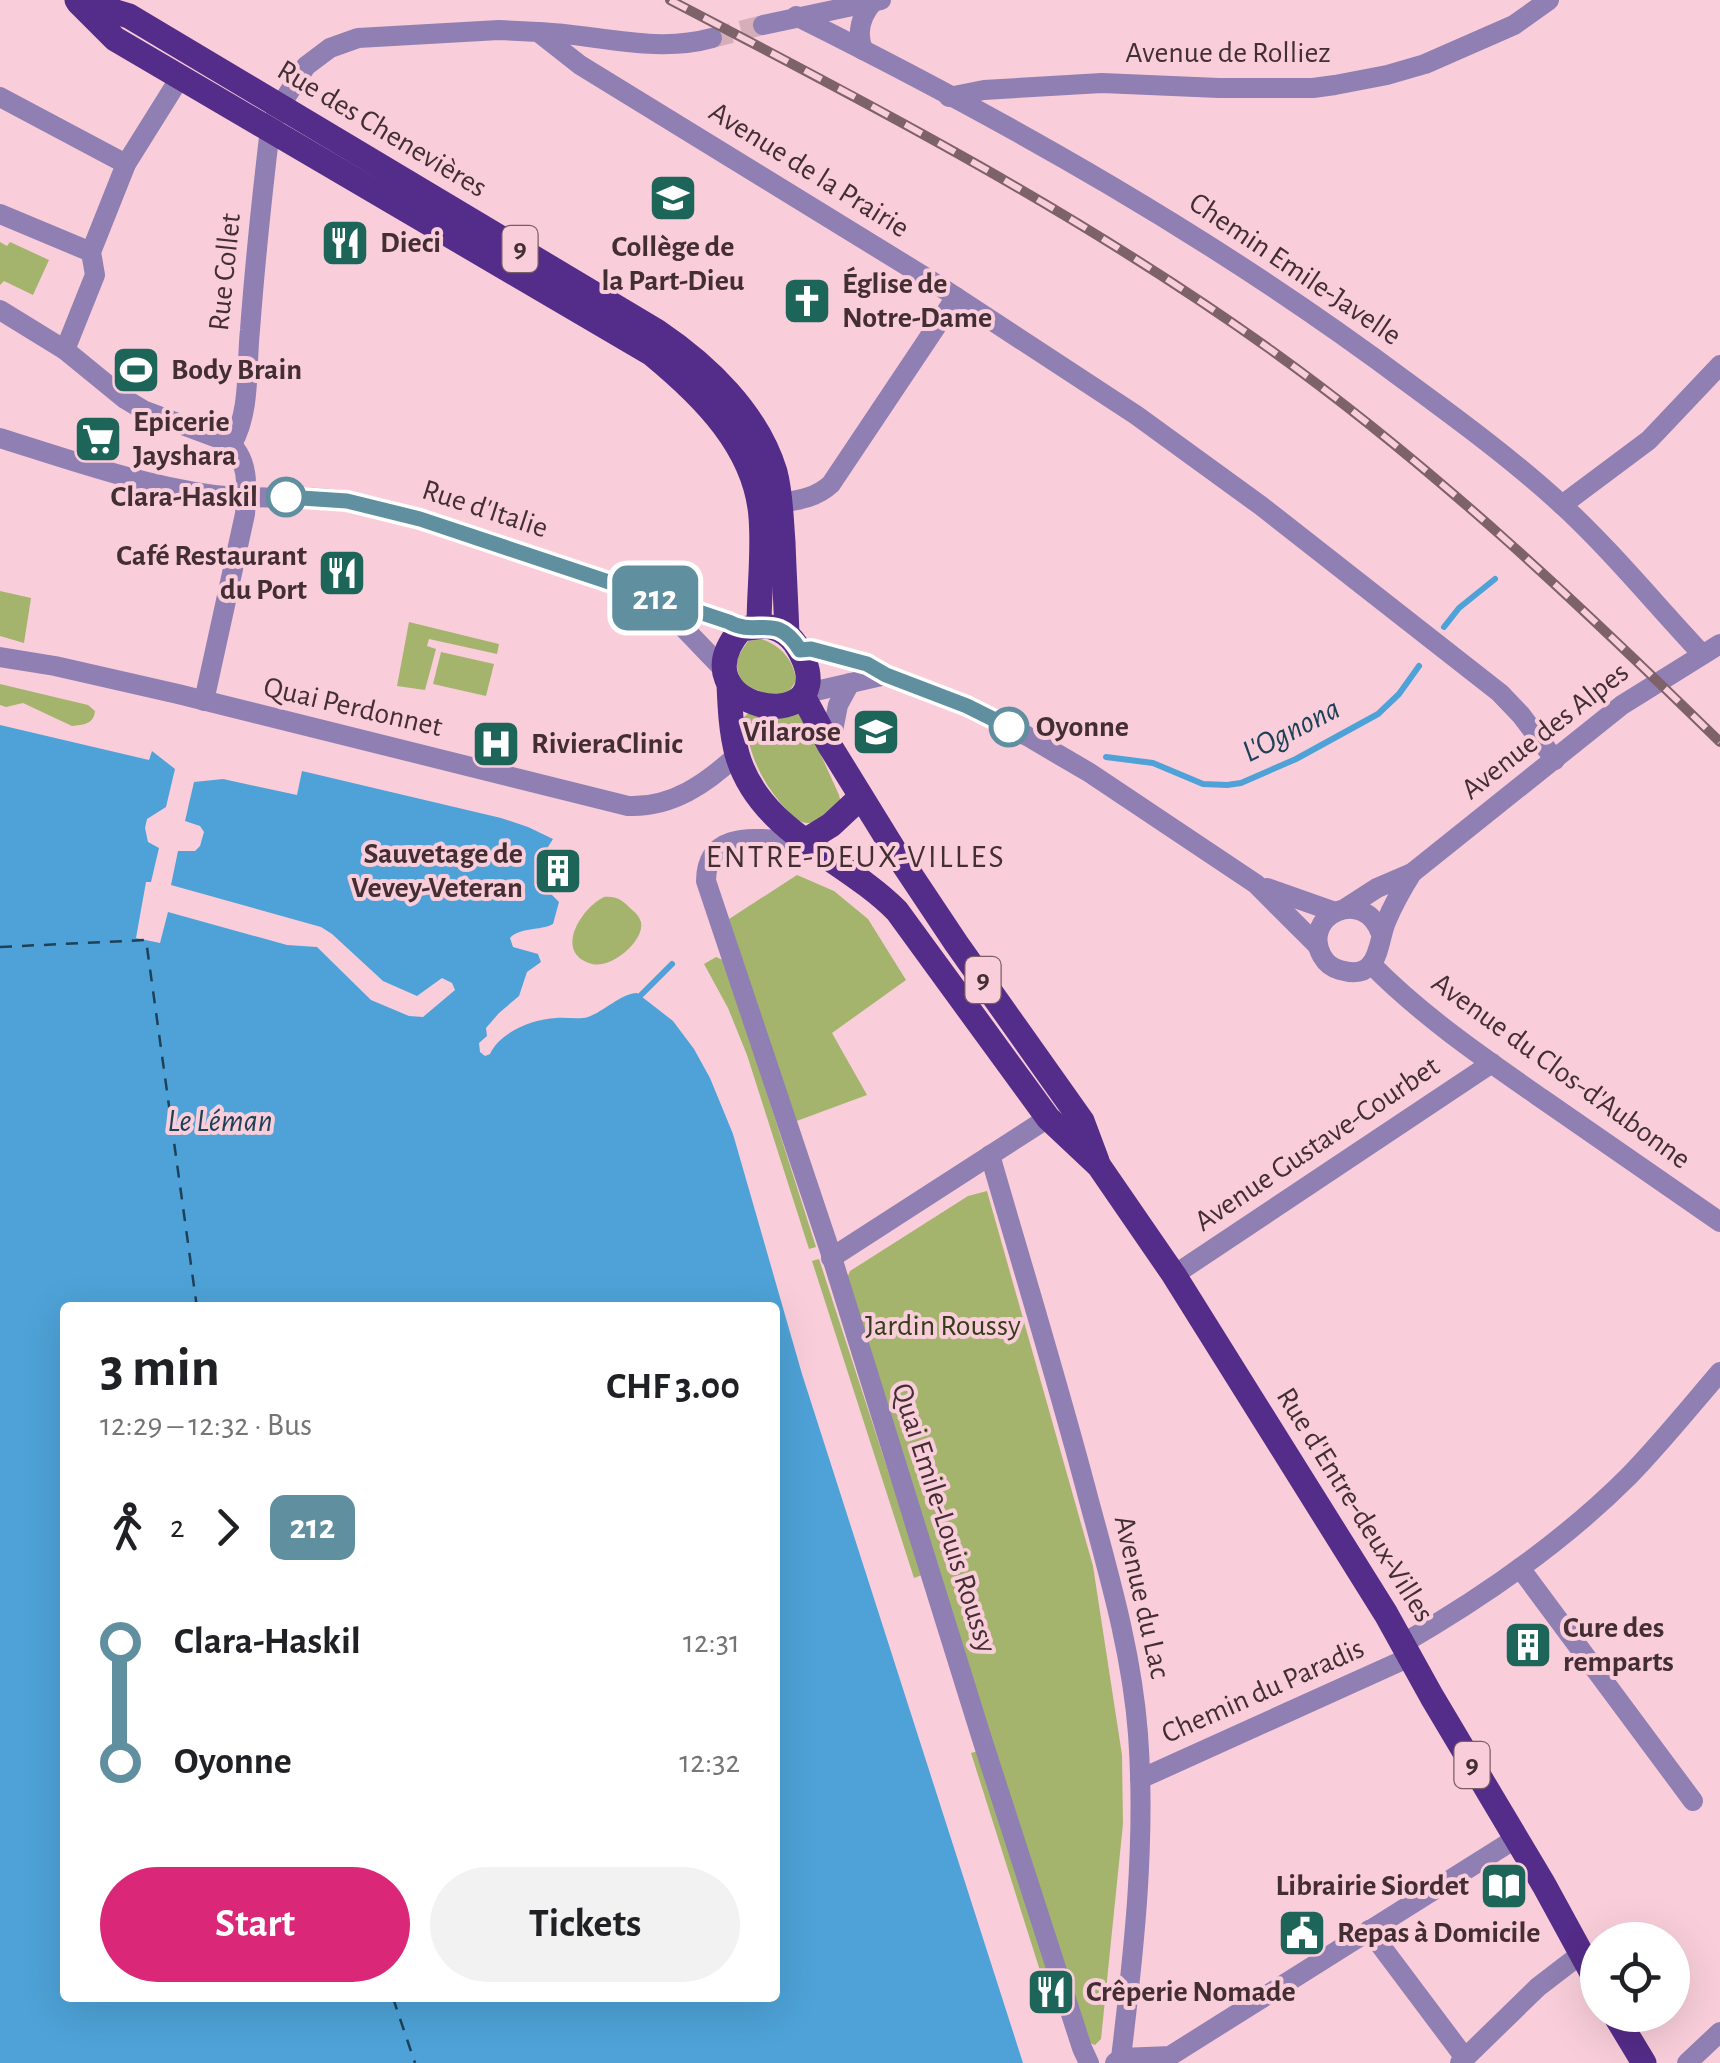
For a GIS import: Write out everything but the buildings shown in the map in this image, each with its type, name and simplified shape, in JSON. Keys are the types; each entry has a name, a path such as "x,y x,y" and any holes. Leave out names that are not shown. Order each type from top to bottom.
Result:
{"main road":[{"name":"Rue des Chenevières","path":"77,0 115,39 181,76 275,117 682,348 724,387 752,426 774,472 794,642"},
{"name":"Rue des Chenevières","path":"77,0 130,16 275,117 652,354 690,385 735,439 756,484 762,530 759,596 743,626"},
{"path":"743,626 774,627 794,642 808,669 804,693 790,704 766,707 744,699 728,678 727,653 743,626"},
{"name":"Rue d'Entre-deux-Villes","path":"728,678 738,755 750,786 768,809 804,841 879,892 897,911 1048,1118 1099,1166 1174,1274 1386,1614 1580,1952"},
{"name":"Rue d'Entre-deux-Villes","path":"804,693 861,797 956,943 1082,1120 1099,1166"},
{"path":"804,841 831,825 861,797"},
{"path":"1625,2032 1644,2063"}],"street":[{"name":"Avenue de Rolliez","path":"949,97 984,90 1102,84 1313,88 1425,64 1514,25 1549,0"},
{"path":"762,25 878,1"},
{"path":"863,50 859,40 864,12 878,1"},
{"name":"Chemin Emile-Javelle","path":"796,16 1021,134 1235,260 1490,444 1562,505 1711,649"},
{"path":"275,117 306,66 330,48 358,38 499,30 566,33 665,45 712,38"},
{"name":"Avenue de la Prairie","path":"538,32 580,65 956,297 1136,415 1260,505 1511,703 1555,760"},
{"path":"66,350 95,275 91,252 126,164 181,76"},
{"path":"0,97 126,164"},
{"name":"Rue Collet","path":"232,444 244,416 252,309 275,117"},
{"path":"0,214 91,252"},
{"path":"780,503 822,493 831,484 956,297"},
{"path":"0,310 66,350 124,399 232,444 241,456 247,496 245,514 204,701"},
{"path":"1562,505 1649,440 1720,365"},
{"name":"Rue d'Italie","path":"0,438 142,480 208,494 319,498 380,508 743,626"},
{"name":"Rue d'Italie","path":"654,597 728,678"},
{"path":"794,642 867,664 967,706 1105,782 1256,884 1318,944 1326,962 1334,968 1354,972 1371,964 1380,950 1381,934 1368,914 1340,910 1256,884"},
{"name":"Avenue des Alpes","path":"1340,910 1376,888 1412,874 1622,705 1711,649"},
{"name":"Quai Perdonnet","path":"0,657 204,701 628,806 670,800 714,777 738,755"},
{"path":"804,693 886,675"},
{"path":"830,746 838,706 850,683"},
{"name":"Quai Emile-Louis Roussy","path":"804,841 730,841 712,856 706,882 1089,2063"},
{"name":"Avenue des Alpes","path":"1381,934 1412,874"},
{"path":"1318,944 1323,922 1340,910"},
{"name":"Avenue du Clos-d'Aubonne","path":"1371,964 1420,1008 1492,1063 1720,1222"},
{"name":"Avenue Gustave-Courbet","path":"1174,1274 1492,1063"},
{"path":"831,1258 1048,1118"},
{"name":"Avenue du Lac","path":"990,1155 1112,1584 1135,1698 1141,1834 1138,1917 1118,2061"},
{"name":"Chemin du Paradis","path":"1140,1778 1406,1650 1539,1555 1628,1476 1720,1372"},
{"path":"1520,1568 1693,1800"},
{"path":"1118,2061 1171,2060 1515,1839"},
{"path":"1369,1930 1462,2061 1538,1987 1580,1955"},
{"path":"1687,2063 1720,2032"}],"green space":[{"path":"0,242 7,246 10,242 49,260 33,295 4,281 0,285"},
{"path":"0,591 31,598 24,643 0,636"},
{"path":"409,622 499,644 497,654 429,639 427,646 436,649 425,690 397,686"},
{"path":"761,639 780,649 792,666 796,681 788,693 774,697 742,684 738,657 748,641"},
{"path":"441,652 494,664 486,696 433,684"},
{"path":"0,684 88,705 95,711 93,719 72,726 23,703 0,705"},
{"path":"750,712 802,713 841,804 811,823 800,821 789,812 770,789 753,756 744,717"},
{"path":"797,875 834,891 868,919 906,980 832,1033 867,1095 794,1122 729,919"},
{"path":"604,897 625,903 638,916 641,929 632,945 617,958 592,964 580,958 573,941 580,920"},
{"path":"716,957 726,965 816,1247 809,1249 747,1055 704,964"},
{"name":"Jardin Roussy","path":"987,1191 1093,1566 1122,1755 1123,1824 1101,2039 1095,2045 1087,2042 847,1278 850,1271 968,1196"},
{"path":"819,1259 922,1575 914,1578 812,1261"},
{"path":"978,1751 1049,1975 1042,1977 971,1753"}],"water":[{"name":"Le Léman","path":"0,725 149,760 152,751 175,769 166,807 147,819 148,842 159,848 151,882 146,882 136,938 160,943 168,912 287,945 317,947 371,1000 409,1016 423,1017 455,990 452,983 442,978 417,996 383,981 321,927 171,885 178,851 195,851 204,832 200,826 185,821 194,782 223,779 297,795 302,771 501,818 553,839 541,858 543,886 559,902 553,924 510,938 513,947 538,954 541,962 527,972 519,996 486,1028 487,1036 479,1043 480,1052 490,1054 501,1039 528,1024 588,1017 637,993 673,1021 710,1078 733,1134 802,1374 1023,2063 0,2063"}],"waterway":[{"name":"L'Ognona","path":"1444,627 1459,608 1495,579"},
{"name":"L'Ognona","path":"1106,757 1153,763 1203,784 1241,783 1296,759 1378,714 1419,666"},
{"name":"L'Ognona","path":"640,996 672,964"}],"ferry route":[{"path":"0,947 146,940 196,1302"},
{"path":"394,2002 415,2063"}],"tunnel":[{"path":"712,38 763,25"}],"railway":[{"path":"670,0 901,122 1052,208 1271,350 1447,488 1613,638 1720,742"}],"bus line":[{"name":"212","path":"286,497 347,501 420,519 741,629 774,627 794,640 800,650 811,649 867,664 1009,727"}],"place":[{"name":"Collège de la Part-Dieu","path":"673,198"},
{"name":"Dieci","path":"345,243"},
{"name":"Église de Notre-Dame","path":"807,301"},
{"name":"Body Brain","path":"136,370"},
{"name":"Epicerie Jayshara","path":"98,439"},
{"name":"Clara-Haskil","path":"286,497"},
{"name":"Café Restaurant du Port","path":"342,573"},
{"name":"Oyonne","path":"1009,727"},
{"name":"Vilarose","path":"876,732"},
{"name":"RivieraClinic","path":"496,744"},
{"name":"Sauvetage de Vevey-Veteran","path":"558,871"},
{"name":"Cure des remparts","path":"1528,1645"},
{"name":"Librairie Siordet","path":"1504,1886"},
{"name":"Repas à Domicile","path":"1302,1933"},
{"name":"Crêperie Nomade","path":"1051,1992"}],"district":[{"name":"ENTRE-DEUX-VILLES","path":"856,857"}]}
